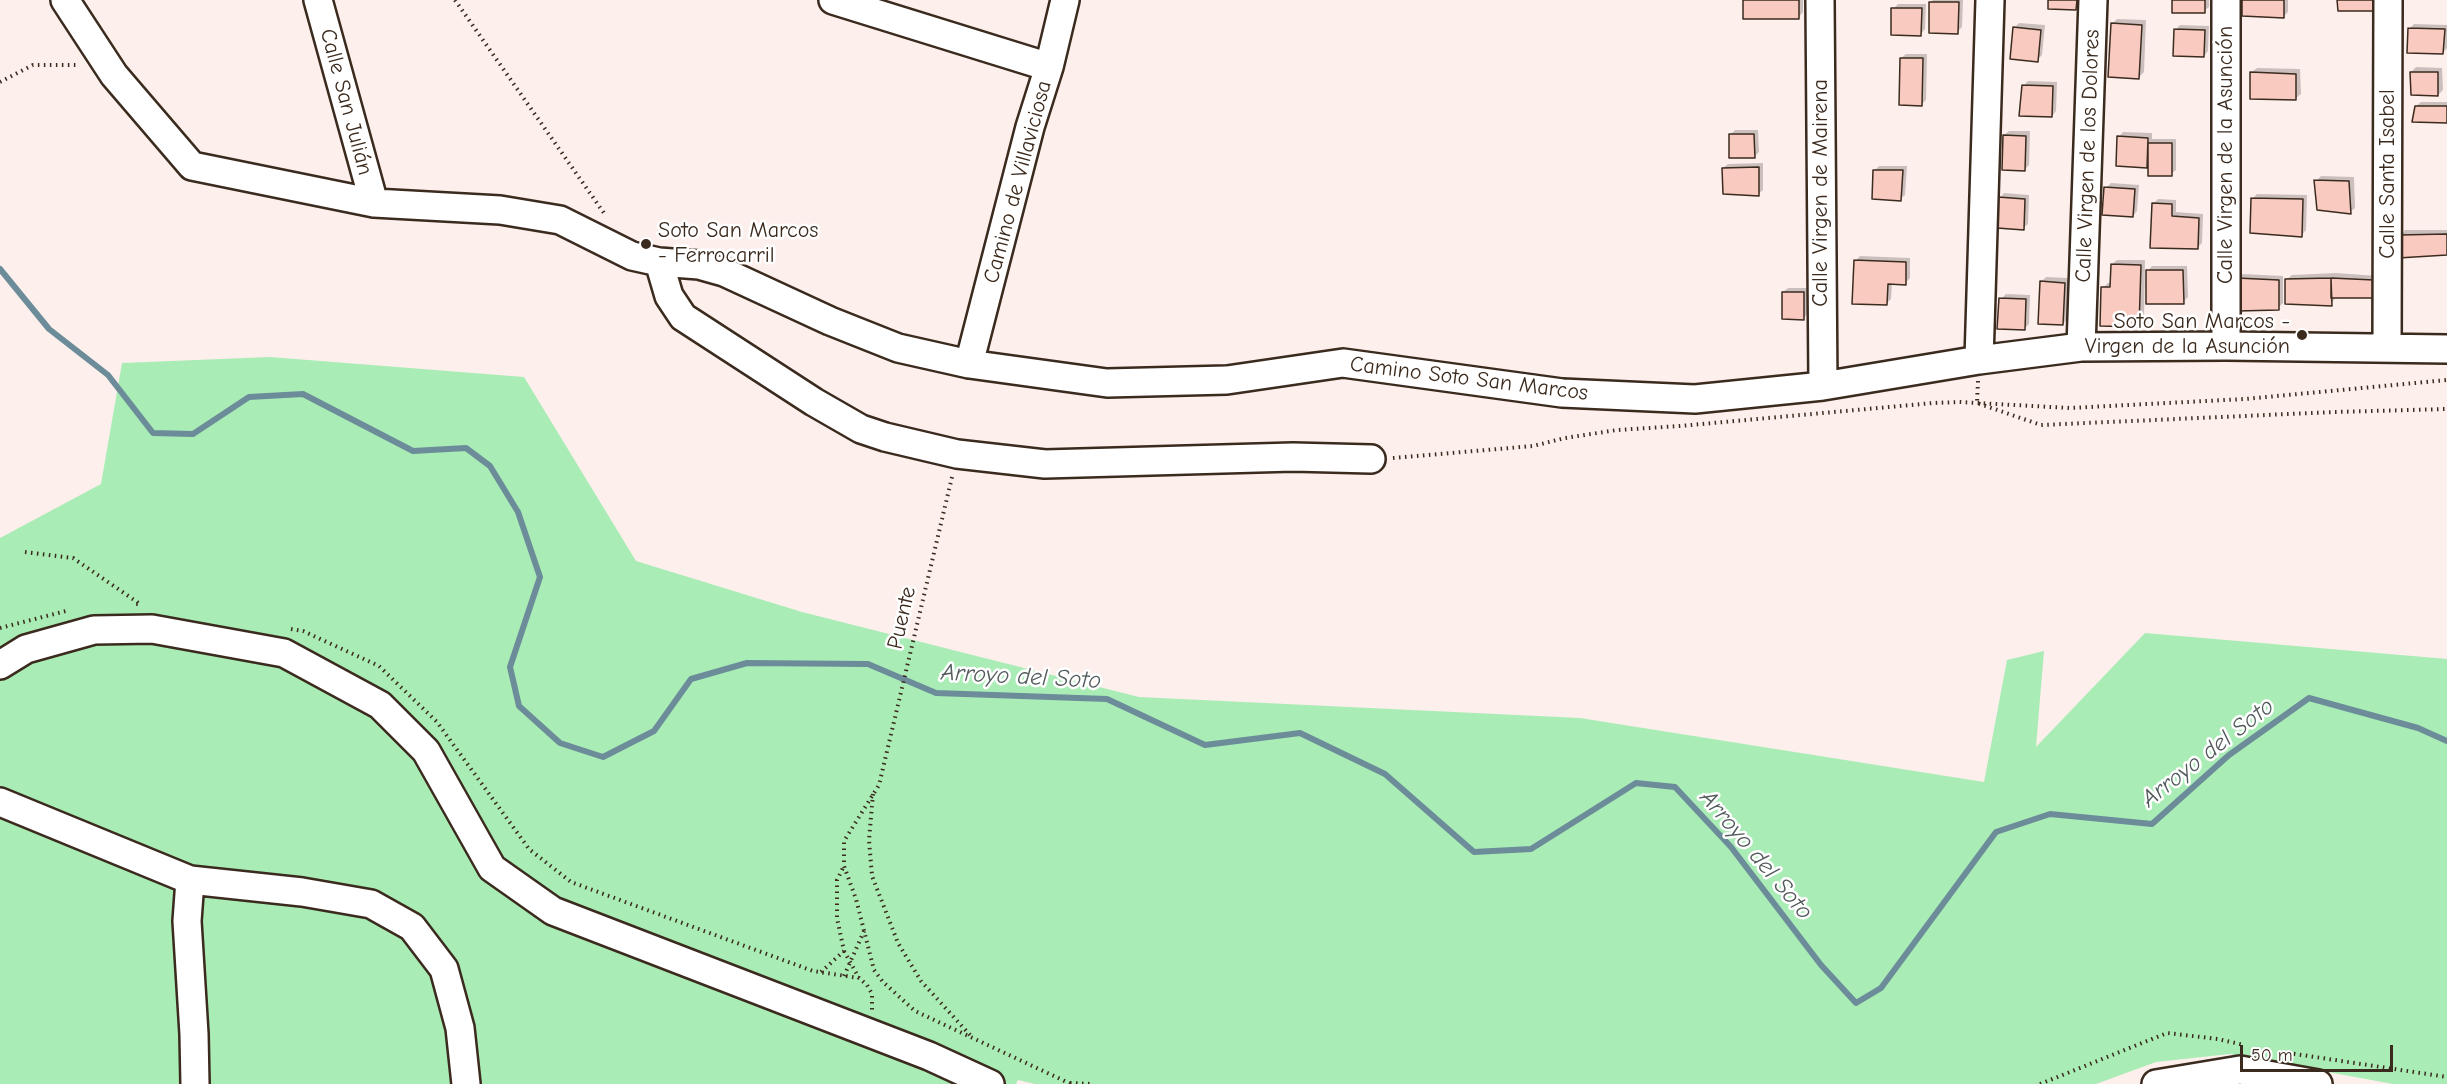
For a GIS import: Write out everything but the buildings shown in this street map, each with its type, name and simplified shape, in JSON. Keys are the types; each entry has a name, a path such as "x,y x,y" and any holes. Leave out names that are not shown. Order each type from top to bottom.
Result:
{"street":[{"name":"Camino Soto San Marcos","path":"65,0 114,75 192,166 374,203 500,210 561,220 616,250 638,258 699,265 724,272 830,321 898,348 969,364 1107,383 1227,380 1343,363 1563,393 1695,399 1823,386 1979,360 2081,347 2447,349"},
{"name":"Calle San Julián","path":"318,0 374,203"},
{"path":"832,0 1049,67"},
{"name":"Camino de Villaviciosa","path":"969,364 1065,0"},
{"name":"Calle Virgen de Mairena","path":"1820,0 1823,386"},
{"path":"1979,360 1990,0"},
{"name":"Calle Virgen de los Dolores","path":"2081,347 2093,0"},
{"name":"Calle Virgen de la Asunción","path":"2226,0 2226,346"},
{"name":"Calle Santa Isabel","path":"2387,348 2388,0"},
{"path":"659,262 665,286 674,306 691,323 861,429 914,445 957,454 1045,464 1293,457 1371,459"},
{"path":"0,665 26,649 94,630 152,629 284,653 380,705 426,750 492,868 554,911 929,1056 990,1084"},
{"path":"0,802 190,880 302,892 371,904 412,927 444,969 460,1028 466,1084"},
{"path":"190,880 187,921 195,1084"},
{"path":"2156,1084 2240,1070 2277,1070 2318,1084"}],"path":[{"path":"455,0 607,218"},
{"path":"0,82 33,65 81,65"},
{"path":"1977,403 1979,360"},
{"path":"1371,459 1533,446 1586,434 1617,430 1933,403 2070,408 2245,399 2447,380"},
{"path":"1977,403 2041,425 2447,409"},
{"name":"Puente","path":"873,793 879,784 954,470"},
{"path":"25,552 73,558 140,604 152,629"},
{"path":"129,605 140,604"},
{"path":"0,628 72,609"},
{"path":"280,627 303,631 379,666 437,722 529,849 572,882 820,972 859,978"},
{"path":"873,793 844,841 844,866 856,899 874,970 883,982 915,1011 1070,1084 1077,1082 1091,1084"},
{"path":"873,793 869,840 872,876 898,943 921,981 971,1037"},
{"path":"844,866 837,880 837,918 844,951 859,978 872,994 873,1005 868,1034"},
{"path":"844,976 864,931"},
{"path":"820,972 844,951"},
{"path":"2040,1084 2167,1033 2218,1039 2248,1046"},
{"path":"2277,1070 2447,1077"}],"green space":[{"path":"270,357 524,377 636,561 802,612 1139,697 1580,718 1984,782 2007,660 2044,651 2036,747 2145,633 2447,659 2447,1084 2393,1084 2230,1054 2156,1062 2096,1084 1035,1084 1018,1080 1016,1084 0,1084 0,538 101,484 122,363"}],"waterway":[{"name":"Arroyo del Soto","path":"0,269 49,329 108,375 153,433 193,434 249,397 303,394 413,451 466,448 490,466 518,512 540,577 510,667 519,706 560,743 603,757 654,731 691,679 747,663 868,664 936,693 1107,699 1205,745 1300,733 1385,774 1474,852 1531,849 1636,783 1675,787 1731,847 1821,965 1856,1003 1881,988 1996,832 2050,814 2152,824 2229,755 2309,698 2418,728 2447,741"}],"place":[{"name":"Soto San Marcos - Ferrocarril","path":"646,244"},
{"name":"Soto San Marcos - Virgen de la Asunción","path":"2302,335"}]}
